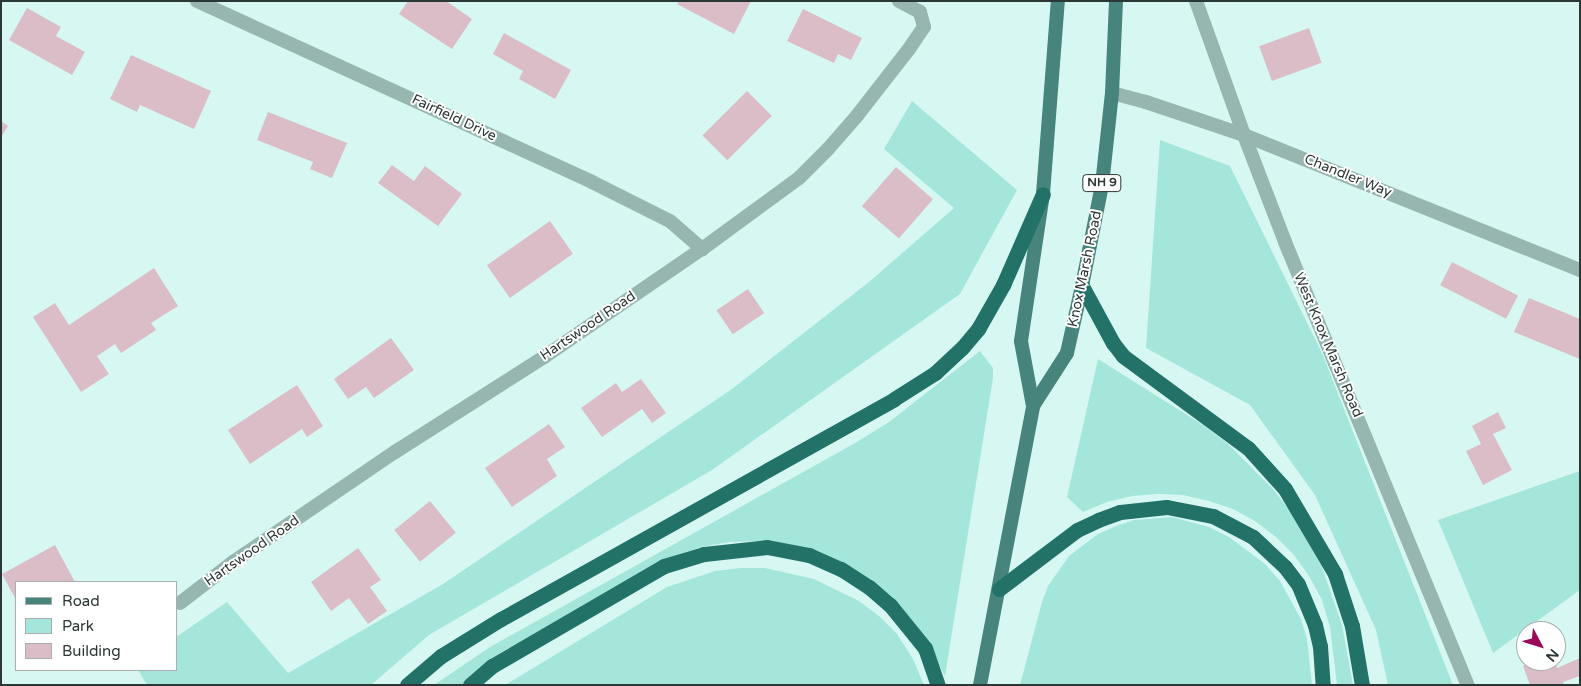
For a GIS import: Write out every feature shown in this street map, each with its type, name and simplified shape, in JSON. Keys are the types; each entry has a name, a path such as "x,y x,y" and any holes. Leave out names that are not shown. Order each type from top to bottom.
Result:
{"highway":[{"path":"407,685 441,656 501,619 894,398 935,373 962,348 978,329 1003,285 1043,194"},
{"path":"1082,286 1112,342 1123,356 1248,448 1285,489 1335,574 1352,626 1362,685"},
{"path":"999,589 1077,530 1112,515 1143,508 1167,507 1213,516 1253,537 1280,561 1298,584 1315,625 1320,646 1323,685"},
{"path":"470,685 492,666 664,566 704,554 768,547 809,555 841,569 890,605 925,648 938,685"}],"main road":[{"name":"Knox Marsh Road","path":"980,685 1033,406 1020,341 1043,194 1058,1"},
{"name":"Knox Marsh Road","path":"1033,406 1067,353 1082,286 1102,185 1112,93 1116,5"}],"street":[{"name":"Fairfield Drive","path":"197,1 609,191 670,221 702,249"},
{"name":"Hartswood Road","path":"180,603 241,556 395,452 544,357 702,249 799,178 828,150 910,49 924,27 920,12 899,1"},
{"name":"West Knox Marsh Road","path":"1196,1 1244,136 1285,242 1468,685"},
{"name":"Chandler Way","path":"1112,93 1146,102 1244,136 1580,270"}],"green space":[{"path":"912,101 1017,190 960,294 712,470 429,635 371,685 147,685 139,671 178,671 178,636 227,602 288,673 443,584 732,389 869,282 954,208 884,149"},
{"path":"1160,140 1230,166 1322,353 1453,685 1388,685 1376,630 1315,495 1250,405 1146,348"},
{"path":"980,351 993,368 993,378 945,676 931,649 884,590 758,541 729,542 701,547 673,556 493,657 474,672 462,685 434,685 490,647 855,443 889,422"},
{"path":"1098,359 1203,425 1228,444 1272,488 1291,512 1322,567 1342,625 1353,685 1337,685 1330,627 1322,600 1309,576 1294,555 1276,537 1255,521 1233,509 1183,495 1132,496 1107,502 1083,512 1067,497"},
{"path":"1580,471 1580,590 1537,621 1516,621 1516,636 1493,653 1438,520"},
{"path":"1172,517 1209,527 1229,537 1265,564 1280,581 1301,619 1307,639 1312,685 1020,685 1048,586 1069,556 1098,534 1116,526 1134,520"},
{"path":"765,568 814,579 859,601 879,616 897,634 913,659 924,685 505,685 667,587 715,571"}],"building":[{"path":"408,1 446,1 472,19 452,49 399,14"},
{"path":"679,1 751,1 734,34 677,4"},
{"path":"27,8 61,27 56,36 85,52 72,75 9,40"},
{"path":"803,9 862,38 851,60 838,54 834,63 787,41"},
{"path":"1309,28 1322,63 1272,81 1259,46"},
{"path":"504,33 571,70 555,99 519,79 523,71 493,54"},
{"path":"131,55 211,91 194,129 140,105 137,112 110,99"},
{"path":"747,91 772,116 727,160 702,136"},
{"path":"268,112 347,143 332,178 310,169 313,162 257,140"},
{"path":"1,121 8,126 1,137"},
{"path":"392,165 414,181 425,166 462,194 438,226 378,183"},
{"path":"896,167 933,199 899,238 862,206"},
{"path":"550,221 573,254 510,298 487,265"},
{"path":"1452,262 1518,296 1506,319 1440,285"},
{"path":"154,268 178,306 151,323 156,330 121,353 115,344 97,356 109,374 81,392 33,317 55,303 69,325"},
{"path":"748,289 764,313 733,334 716,310"},
{"path":"1529,298 1580,319 1580,359 1514,332"},
{"path":"391,338 414,370 374,398 366,387 348,399 334,379"},
{"path":"641,379 666,413 652,423 642,409 602,437 581,408 616,383 622,392"},
{"path":"297,385 323,426 307,437 302,429 250,464 228,430"},
{"path":"1498,412 1506,428 1493,434 1512,470 1483,485 1466,451 1481,444 1472,426"},
{"path":"549,424 565,447 547,459 557,476 512,507 485,468"},
{"path":"430,501 456,533 420,562 394,530"},
{"path":"55,545 74,581 15,581 15,598 2,574"},
{"path":"358,548 381,580 370,587 387,611 368,624 349,598 331,611 311,582"},
{"path":"1580,658 1580,676 1563,682 1564,685 1530,685 1525,671 1566,671 1566,664"}]}
